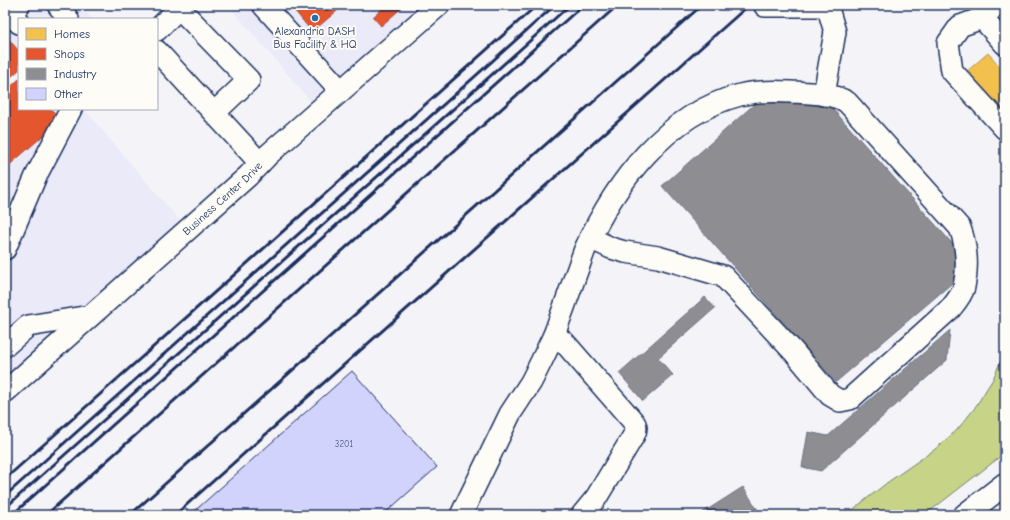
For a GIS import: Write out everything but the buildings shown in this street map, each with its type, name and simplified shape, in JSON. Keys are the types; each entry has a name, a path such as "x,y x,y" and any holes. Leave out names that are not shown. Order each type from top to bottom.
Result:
{"main road":[{"path":"965,515 1005,484"}],"street":[{"path":"18,22 11,13 19,5"},
{"path":"58,5 67,18"},
{"path":"263,5 341,91"},
{"name":"Business Center Drive","path":"5,392 439,5"},
{"path":"766,5 765,6 827,5 835,32 824,95"},
{"path":"158,29 179,8 249,80 214,113"},
{"path":"1005,44 989,11 960,26 948,43 952,71 1005,129"},
{"path":"158,52 260,164"},
{"path":"461,515 510,414 537,372 554,335 590,238 609,204 636,167 661,140 691,116 711,106 730,98 754,93 781,92 824,95 835,96 844,100 859,114 960,228 966,252 966,272 964,287 951,308 850,399 840,401 830,395 794,352 722,276 658,258 611,248 590,238"},
{"path":"5,249 36,176 70,110"},
{"path":"5,217 26,200"},
{"path":"5,346 28,326 90,316"},
{"path":"554,335 564,342 636,424 634,435 596,498 582,515"}],"shaded area":[{"path":"5,5 80,5 91,18 18,18 18,49 5,35"},
{"path":"228,5 439,5 319,111"},
{"path":"5,94 18,108 18,110 85,110 188,230 5,392"}],"green space":[{"path":"1005,351 1005,453 925,515 846,515 888,482 934,450 957,430 974,409 993,379"}],"railway":[{"path":"5,479 537,5"},
{"path":"5,496 555,5"},
{"path":"5,508 570,5"},
{"path":"12,515 583,5"},
{"path":"46,515 618,5"},
{"path":"130,515 702,5"},
{"path":"175,515 749,5"}],"place":[{"name":"Alexandria DASH Bus Facility & HQ","path":"315,18"}]}
